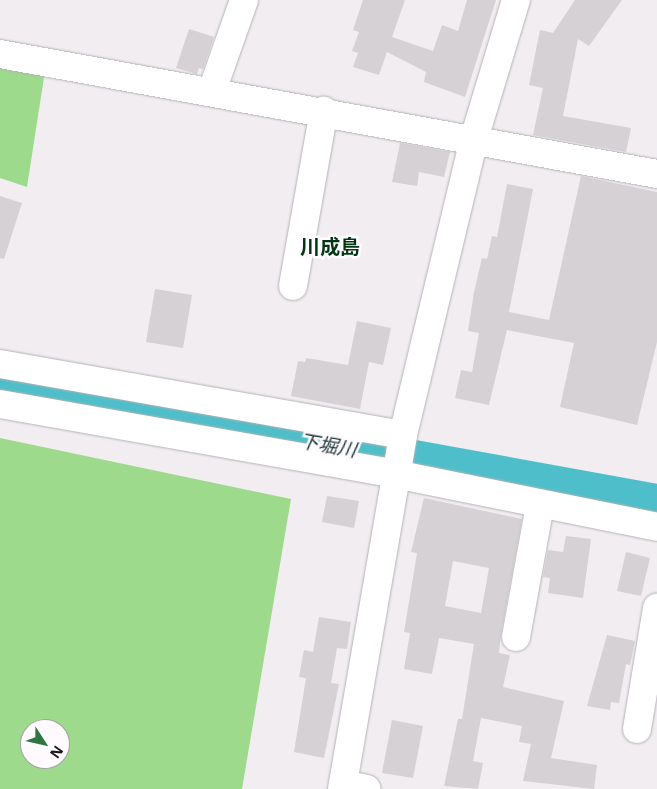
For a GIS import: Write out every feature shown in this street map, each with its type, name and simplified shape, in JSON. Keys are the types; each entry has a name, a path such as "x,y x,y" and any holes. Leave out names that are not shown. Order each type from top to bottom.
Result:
{"street":[{"path":"212,91 244,0"},
{"path":"350,788 395,473 474,139 516,0"},
{"path":"0,54 324,111 657,174"},
{"path":"292,286 324,111"},
{"path":"0,364 403,436"},
{"path":"0,404 395,473 540,505 657,527"},
{"path":"516,637 540,505"},
{"path":"637,729 657,608"}],"green space":[{"path":"0,62 45,71 27,187 0,178"},
{"path":"0,438 291,499 242,789 0,789"}],"building":[{"path":"363,0 405,0 392,37 433,51 442,25 458,31 467,0 496,0 465,97 424,82 426,72 387,52 379,75 353,67 358,53 352,51 359,32 353,30"},
{"path":"575,0 622,0 589,46 578,39 563,116 631,128 626,152 533,135 543,88 529,85 540,30 553,33"},
{"path":"189,29 214,37 203,69 199,68 197,74 176,68"},
{"path":"400,143 450,152 444,177 419,172 417,186 392,182"},
{"path":"581,176 657,192 657,342 637,425 560,407 574,343 507,330 489,405 455,398 461,370 472,372 479,333 468,331 474,292 482,258 487,259 492,236 497,237 507,184 533,189 509,312 549,320"},
{"path":"0,196 22,203 4,259 0,258"},
{"path":"155,289 192,295 183,348 146,342"},
{"path":"357,321 391,328 383,365 369,362 360,409 291,396 298,361 305,362 306,358 348,365"},
{"path":"327,496 359,501 354,528 322,522"},
{"path":"424,498 522,519 501,634 499,653 510,655 503,687 564,701 551,758 597,765 594,789 523,781 531,744 519,742 522,726 481,718 473,761 483,763 478,789 444,786 458,719 462,719 474,644 439,638 432,674 404,669 410,633 404,632 417,553 411,552","holes":["453,561 489,568 481,613 445,606"]},
{"path":"566,536 591,539 583,598 548,593 550,578 543,577 548,550 563,552"},
{"path":"626,552 650,558 641,596 617,591"},
{"path":"319,617 351,622 347,649 337,648 331,683 339,684 324,758 294,752 306,678 299,677 304,650 313,652"},
{"path":"607,635 635,641 630,665 626,664 619,703 611,702 610,710 587,706"},
{"path":"392,720 423,726 413,778 382,773"}],"waterway":[{"name":"下堀川","path":"0,386 657,505"}],"district":[{"name":"川成島","path":"330,246"}]}
